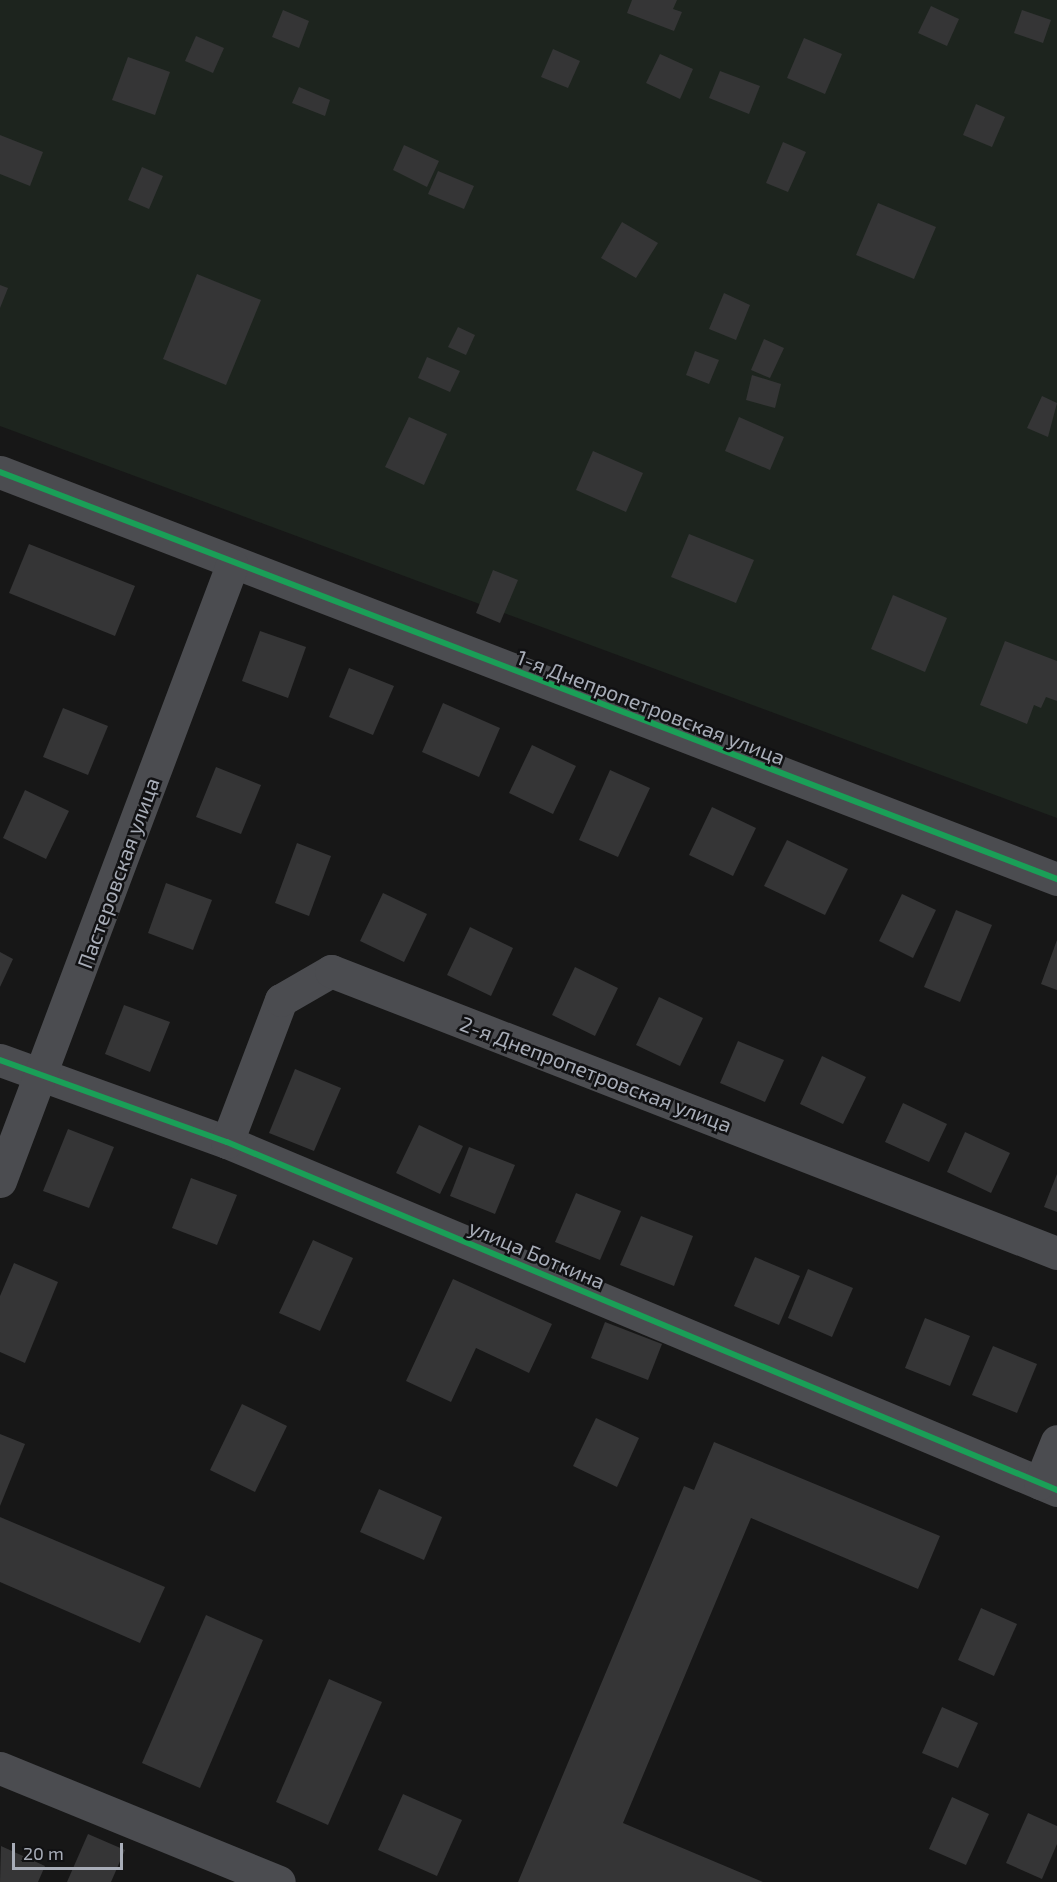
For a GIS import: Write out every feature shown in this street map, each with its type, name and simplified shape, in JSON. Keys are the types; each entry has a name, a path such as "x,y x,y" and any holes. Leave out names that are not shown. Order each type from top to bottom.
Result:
{"street":[{"name":"1-я Днепропетровская улица","path":"0,472 232,565 1057,879"},
{"name":"Пастеровская улица","path":"0,1181 42,1077 232,565"},
{"name":"2-я Днепропетровская улица","path":"227,1142 281,1000 331,971 1057,1253"},
{"name":"улица Боткина","path":"0,1060 227,1142 1049,1487"},
{"path":"1049,1487 1057,1440"},
{"path":"0,1768 279,1882"}],"shaded area":[{"path":"0,0 1057,0 1057,818 0,426"}],"building":[{"path":"632,0 677,0 673,9 682,12 674,31 627,13"},
{"path":"931,6 959,19 947,46 918,33"},
{"path":"283,10 309,21 299,48 272,37"},
{"path":"1022,10 1051,20 1043,43 1014,33"},
{"path":"196,36 224,48 213,73 185,61"},
{"path":"804,38 842,54 825,94 787,78"},
{"path":"553,49 580,61 568,88 541,77"},
{"path":"660,54 693,69 680,99 646,83"},
{"path":"128,57 170,72 155,115 112,100"},
{"path":"720,71 760,86 749,114 709,98"},
{"path":"299,87 330,100 325,116 292,103"},
{"path":"976,104 1005,117 992,147 963,135"},
{"path":"0,135 43,152 30,186 0,174"},
{"path":"783,142 806,152 788,192 766,183"},
{"path":"404,145 439,161 427,187 393,170"},
{"path":"142,167 163,176 149,209 128,200"},
{"path":"438,171 474,186 464,209 428,194"},
{"path":"878,203 936,227 914,279 856,255"},
{"path":"622,222 658,243 636,278 601,258"},
{"path":"197,274 261,300 226,385 163,359"},
{"path":"0,285 8,288 0,308"},
{"path":"724,293 750,305 736,340 709,329"},
{"path":"458,327 475,335 466,355 448,347"},
{"path":"764,339 784,348 770,378 751,370"},
{"path":"695,351 719,360 709,384 686,375"},
{"path":"427,357 460,371 450,392 418,378"},
{"path":"752,375 781,384 775,408 746,400"},
{"path":"1042,396 1057,403 1048,437 1027,428"},
{"path":"409,417 447,434 424,485 385,467"},
{"path":"739,417 784,437 770,470 725,451"},
{"path":"593,451 643,473 626,512 576,490"},
{"path":"689,534 754,560 736,603 671,577"},
{"path":"29,544 135,586 115,636 9,593"},
{"path":"493,570 518,580 500,623 476,613"},
{"path":"893,595 947,618 925,672 871,649"},
{"path":"260,631 306,647 288,698 242,681"},
{"path":"1005,641 1057,661 1057,701 1046,697 1041,708 1034,705 1027,724 980,705"},
{"path":"349,668 394,686 373,735 329,717"},
{"path":"443,703 500,728 479,777 422,752"},
{"path":"63,708 108,726 88,775 43,757"},
{"path":"532,745 576,766 553,814 509,793"},
{"path":"216,767 261,785 241,834 196,817"},
{"path":"610,770 650,788 618,857 579,840"},
{"path":"25,790 69,811 46,859 3,838"},
{"path":"712,807 756,828 733,876 689,855"},
{"path":"787,840 848,869 825,915 764,886"},
{"path":"297,843 331,856 309,916 275,903"},
{"path":"166,883 212,900 193,950 148,933"},
{"path":"383,893 427,914 404,962 360,941"},
{"path":"902,894 936,910 913,958 879,941"},
{"path":"956,910 992,925 960,1002 924,987"},
{"path":"470,927 513,948 491,996 447,975"},
{"path":"1057,940 1057,990 1041,984"},
{"path":"0,952 13,959 0,987"},
{"path":"575,967 618,988 595,1036 552,1015"},
{"path":"659,997 703,1018 680,1066 636,1045"},
{"path":"124,1005 170,1022 150,1072 105,1054"},
{"path":"738,1041 784,1060 765,1102 720,1083"},
{"path":"822,1056 866,1077 843,1124 800,1104"},
{"path":"295,1069 341,1088 314,1151 269,1133"},
{"path":"903,1103 947,1124 929,1162 885,1142"},
{"path":"419,1125 463,1146 440,1194 396,1173"},
{"path":"68,1129 114,1147 89,1208 43,1191"},
{"path":"965,1132 1010,1153 991,1193 947,1172"},
{"path":"469,1147 515,1165 495,1214 450,1196"},
{"path":"1057,1174 1057,1212 1044,1207"},
{"path":"191,1178 237,1195 217,1245 172,1228"},
{"path":"576,1193 621,1211 600,1260 555,1242"},
{"path":"641,1216 693,1236 674,1286 620,1265"},
{"path":"313,1240 353,1258 320,1331 279,1313"},
{"path":"755,1257 800,1276 779,1325 734,1306"},
{"path":"14,1263 58,1282 25,1363 0,1352 0,1296"},
{"path":"808,1269 853,1288 832,1337 788,1318"},
{"path":"453,1279 552,1324 529,1373 476,1348 451,1402 406,1381"},
{"path":"925,1318 970,1336 950,1386 905,1368"},
{"path":"605,1322 662,1344 648,1380 591,1358"},
{"path":"993,1346 1037,1364 1017,1413 972,1395"},
{"path":"242,1404 287,1426 255,1492 210,1470"},
{"path":"596,1418 639,1438 617,1487 573,1466"},
{"path":"0,1434 25,1444 0,1506"},
{"path":"714,1442 940,1536 918,1589 751,1518 623,1823 763,1882 518,1882 684,1486 694,1490"},
{"path":"379,1489 442,1517 424,1560 360,1532"},
{"path":"0,1517 165,1587 140,1643 0,1582"},
{"path":"981,1608 1017,1624 994,1676 958,1660"},
{"path":"206,1615 263,1640 200,1788 142,1763"},
{"path":"329,1679 382,1702 328,1825 276,1802"},
{"path":"942,1707 978,1723 958,1768 922,1753"},
{"path":"403,1794 462,1820 437,1876 378,1850"},
{"path":"952,1797 989,1814 966,1865 929,1849"},
{"path":"1028,1813 1057,1826 1057,1844 1042,1879 1006,1863"},
{"path":"88,1834 125,1850 111,1882 67,1882"},
{"path":"1,1846 45,1866 38,1882 0,1882"}],"cycle path":[{"path":"0,472 1057,879"},
{"path":"0,1060 227,1142 1057,1490"}]}
